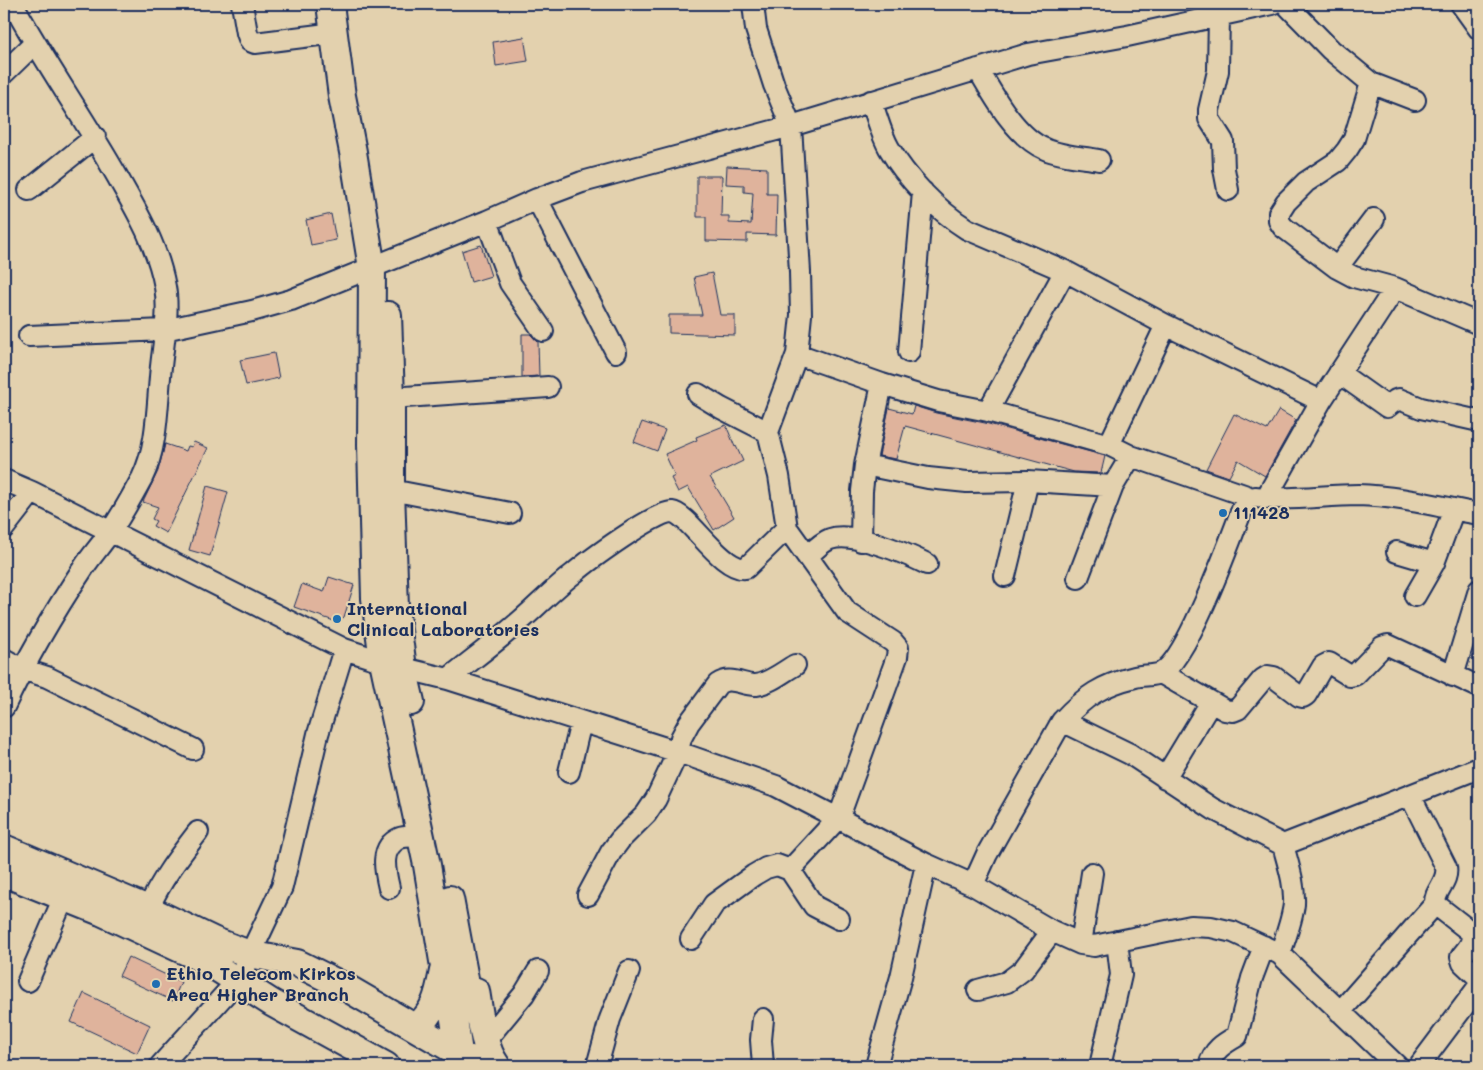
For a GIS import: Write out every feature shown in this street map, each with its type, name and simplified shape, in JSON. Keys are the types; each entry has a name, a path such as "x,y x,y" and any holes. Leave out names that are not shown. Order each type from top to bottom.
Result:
{"main road":[{"path":"330,4 342,96 379,265 371,491 375,598 393,665 417,728 453,966 429,1015 416,1028"},
{"path":"348,4 357,83 366,127 391,398 391,490 395,608 393,665 399,731 427,865 453,966 471,1012 477,1060"},
{"path":"4,848 148,909 215,941 249,954 297,963 347,988 416,1028 477,1060"},
{"path":"4,873 100,912 206,961 272,1003 386,1066"}],"street":[{"path":"4,707 50,618 90,558 110,532 142,476 152,448 167,306 165,286 156,253 143,221 95,137 35,43 13,4"},
{"path":"242,4 247,34 250,41 255,43 335,33"},
{"path":"753,4 756,29 774,85 791,126 801,316 797,354 768,432 779,476 787,528 847,612 893,642 898,648 897,657 839,818 790,870"},
{"path":"29,336 164,330 252,312 291,300 582,182 791,126 1028,54 1128,36 1219,16 1238,8 1272,4"},
{"path":"1286,4 1331,50 1371,83 1416,100"},
{"path":"1461,4 1479,29"},
{"path":"1219,16 1218,71 1209,110 1209,120 1223,142 1224,169 1228,190"},
{"path":"4,73 35,43"},
{"path":"978,69 995,99 1032,142 1043,149 1056,153 1099,160"},
{"path":"1371,83 1354,139 1347,150 1338,161 1306,182 1286,202 1279,214 1279,221 1284,227 1337,268 1354,277 1395,288 1479,324"},
{"path":"871,101 888,147 924,192 953,221 967,229 1065,271 1166,325 1321,401"},
{"path":"29,190 95,137"},
{"path":"909,352 924,192"},
{"path":"537,199 616,352"},
{"path":"1337,268 1374,219"},
{"path":"487,221 510,283 543,331"},
{"path":"988,411 1065,271"},
{"path":"973,885 987,854 1062,721 1079,703 1101,689 1121,680 1161,673 1180,653 1257,497 1395,288"},
{"path":"1109,445 1166,325"},
{"path":"797,354 882,384 938,401 988,411 1109,445 1131,456 1257,497 1358,495 1410,501 1479,514"},
{"path":"1339,373 1387,407 1399,399 1420,408 1479,421"},
{"path":"861,540 862,491 882,384"},
{"path":"391,398 548,387"},
{"path":"698,394 768,432"},
{"path":"1078,578 1113,486 1131,456"},
{"path":"866,466 928,478 967,482 1028,480 1113,486"},
{"path":"4,480 32,492 344,649 393,665 448,679 678,752 776,786 926,864 973,885 1052,931 1081,944 1094,946 1191,926 1211,927 1232,932 1272,950 1397,1066"},
{"path":"1005,576 1028,480"},
{"path":"391,490 510,513"},
{"path":"4,528 32,492"},
{"path":"1415,596 1434,563 1454,509"},
{"path":"448,679 514,626 573,573 640,526 664,514 673,512 681,516 709,546 740,569 746,568 787,528"},
{"path":"808,556 827,540 849,538 900,551 927,564"},
{"path":"1397,552 1434,563"},
{"path":"1453,676 1479,590"},
{"path":"1161,673 1225,710 1233,711 1238,709 1263,679 1268,676 1274,677 1303,697 1323,666 1329,663 1350,676 1355,675 1382,647 1388,645 1479,687"},
{"path":"160,1066 238,980 282,888 318,734 344,649"},
{"path":"4,659 22,669 47,676 193,749"},
{"path":"588,895 611,852 620,840 646,814 656,799 689,723 718,684 724,680 730,680 749,685 758,684 776,678 795,665"},
{"path":"1166,778 1211,702"},
{"path":"1062,721 1130,754 1213,809 1283,845 1479,768"},
{"path":"569,772 581,722"},
{"path":"1410,795 1448,874 1434,897 1435,904 1471,932 1473,938 1461,957 1462,963 1479,978"},
{"path":"148,909 170,868 198,832"},
{"path":"389,888 385,873 384,860 386,850 393,842 401,838 420,836"},
{"path":"1209,1066 1212,1057 1219,1047 1237,1036 1252,978 1291,920 1294,902 1292,882 1283,845"},
{"path":"876,1066 901,976 926,864"},
{"path":"691,939 714,904 754,875 766,868 777,865 790,870 814,906 839,919"},
{"path":"1081,944 1092,873"},
{"path":"28,981 64,897"},
{"path":"1340,1012 1435,904"},
{"path":"978,990 1007,982 1024,970 1052,931"},
{"path":"1100,1066 1120,974 1117,941"},
{"path":"477,1060 538,971"},
{"path":"596,1066 610,1019 630,971"},
{"path":"1418,1066 1479,986"},
{"path":"763,1019 761,1040 763,1066"}],"building":[{"path":"524,37 528,61 496,66 493,42"},
{"path":"727,166 767,168 767,194 777,194 776,235 747,234 747,242 706,241 706,217 697,217 697,176 722,176 721,216 729,216 729,223 751,224 753,193 744,192 744,185 726,184"},
{"path":"331,214 336,240 311,245 306,220"},
{"path":"481,245 491,276 471,282 462,251"},
{"path":"712,273 720,315 735,315 735,335 669,333 669,315 702,315 694,277"},
{"path":"522,334 530,334 538,342 539,376 522,377"},
{"path":"274,353 279,378 246,385 240,360"},
{"path":"914,406 936,413 985,423 1105,456 1101,473 1074,472 905,426 896,459 879,456 889,408 912,414"},
{"path":"1279,410 1296,420 1265,476 1238,460 1229,477 1206,469 1234,414 1267,430"},
{"path":"642,422 665,430 657,451 634,442"},
{"path":"726,425 743,461 710,477 734,517 714,530 688,487 678,492 671,478 675,476 665,454 697,440 696,437"},
{"path":"194,442 208,448 166,533 153,526 156,521 152,519 158,507 143,502 158,471 165,444 186,451 188,446 192,447"},
{"path":"207,486 228,492 210,556 189,550"},
{"path":"329,577 354,585 344,617 334,621 294,607 302,584 324,592"},
{"path":"128,957 181,982 173,1001 119,976"},
{"path":"84,993 150,1025 137,1053 71,1022"}],"place":[{"name":"111428","path":"1223,513"},
{"name":"International Clinical Laboratories","path":"337,619"},
{"name":"Ethio Telecom Kirkos Area Higher Branch","path":"156,984"}]}
